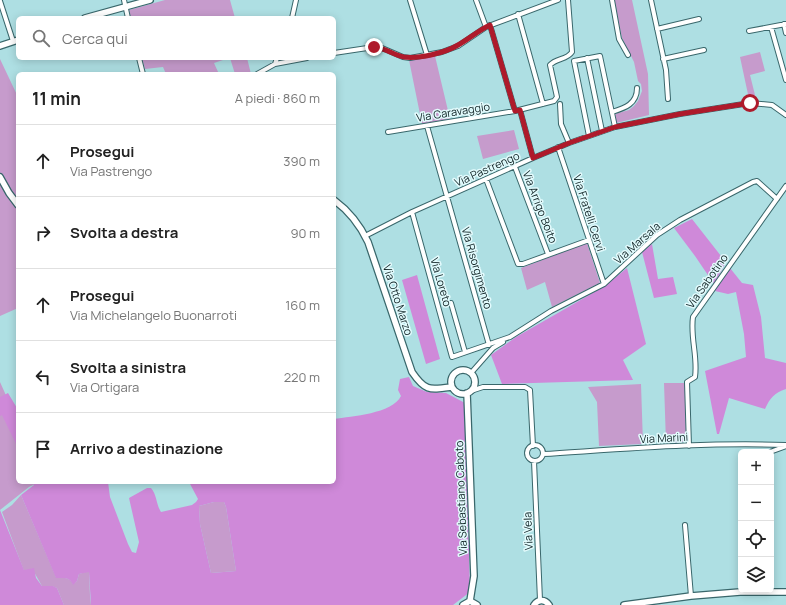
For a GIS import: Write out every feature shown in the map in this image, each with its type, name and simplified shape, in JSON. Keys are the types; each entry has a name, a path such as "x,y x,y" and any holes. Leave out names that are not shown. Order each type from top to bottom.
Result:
{"street":[{"path":"124,0 128,16"},
{"path":"92,16 150,0"},
{"path":"292,16 296,0"},
{"path":"410,0 427,55"},
{"path":"476,0 488,26 515,111"},
{"path":"336,53 374,47 382,48 403,57 417,57 442,52 458,46 488,26 558,0"},
{"path":"518,14 543,104 554,101 557,97 551,68 552,63 569,56 572,52 568,0"},
{"path":"612,0 619,39 628,55"},
{"path":"651,0 666,70 668,99"},
{"path":"0,1 15,41 0,46"},
{"path":"657,29 699,19"},
{"path":"749,31 785,24 786,33"},
{"path":"771,27 786,80"},
{"path":"663,59 704,50"},
{"path":"589,136 574,61 600,56 615,127"},
{"path":"587,58 602,131"},
{"path":"140,60 142,72"},
{"path":"274,64 277,60"},
{"path":"260,72 274,64 296,60"},
{"path":"612,112 626,108 631,104 637,94 637,88"},
{"name":"Via Pastrengo","path":"366,236 412,212 558,147 615,127 680,114 750,103 772,105 786,114"},
{"name":"Via Caravaggio","path":"388,132 515,111 543,104"},
{"path":"560,104 561,124 569,143"},
{"path":"520,110 533,158"},
{"name":"Via Risorgimento","path":"427,126 489,345"},
{"name":"Via Fratelli Cervi","path":"558,147 604,284"},
{"name":"Via Arrigo Boito","path":"515,167 548,254"},
{"path":"0,177 16,202"},
{"path":"486,179 516,262 523,264 589,240"},
{"name":"Via Marsala","path":"471,373 493,348 551,311 604,284 657,235 680,220 753,182 757,182 777,199"},
{"name":"Via Sabotino","path":"689,446 688,382 695,377 696,369 692,327 693,317 786,186"},
{"name":"Via Otto Marzo","path":"336,202 353,216 366,236 412,372 421,384 431,389 451,387"},
{"name":"Via Loreto","path":"412,212 452,357"},
{"path":"451,303 465,352"},
{"name":"Via Marsala","path":"452,357 510,338"},
{"path":"464,370 471,373 474,376 475,384 469,392 460,394 453,390 451,387 451,378 456,372 464,370"},
{"name":"Via Vela","path":"469,392 483,387 525,387 530,390 533,446 529,449 527,454 529,459 534,461 540,600"},
{"name":"Via Sebastiano Caboto","path":"469,392 474,576 470,601"},
{"name":"Via Marini","path":"543,454 689,446 762,444 786,445"},
{"path":"774,450 786,445"},
{"path":"533,446 540,447 543,454 539,460 534,461"},
{"path":"684,525 691,596"},
{"path":"624,605 738,589"},
{"path":"774,591 786,592"},
{"path":"534,605 540,600 545,601 549,605"},
{"path":"463,605 470,601 477,605"}],"shaded area":[{"path":"165,0 230,0 234,16 130,16 129,10"},
{"path":"614,0 632,0 648,74 649,115 616,123 615,114 629,110 634,106 642,91 634,62 622,38"},
{"path":"760,52 765,71 750,75 756,99 749,99 740,57"},
{"path":"435,56 450,119 422,124 409,60"},
{"path":"0,59 16,93 16,309 0,316"},
{"path":"143,60 223,60 214,63 218,72 165,72 163,67 145,69"},
{"path":"231,60 248,60 250,72 234,72"},
{"path":"514,130 519,149 483,159 477,136"},
{"path":"692,219 721,256 725,264 714,284 674,228"},
{"path":"587,243 600,283 552,307 545,282 527,290 521,268"},
{"path":"652,244 658,279 673,277 677,294 654,298 642,252"},
{"path":"627,268 646,344 623,360 633,380 502,384 491,355 516,337 605,286"},
{"path":"730,268 742,283 753,285 761,317 765,358 786,363 786,389 773,396 765,409 729,398 719,434 717,434 705,371 746,357 744,334 736,292 728,294 715,291"},
{"path":"417,275 440,359 426,364 402,280"},
{"path":"409,377 413,386 427,392 446,393 465,403 470,592 453,605 91,605 89,572 79,574 77,581 73,585 68,579 56,578 21,495 34,484 108,484 110,497 128,544 132,552 136,553 139,542 129,498 147,488 151,488 161,512 192,505 196,502 198,499 190,484 336,484 336,419 371,413 389,407 401,396 398,390 400,379","holes":["214,502 224,502 236,571 211,573 200,524 199,506"]},
{"path":"0,382 13,411 16,410 16,484 35,484 0,510"},
{"path":"664,383 685,383 686,438 683,442 666,443"},
{"path":"641,384 643,444 599,446 597,402 588,387"},
{"path":"8,393 16,406 16,444 2,415 0,416 0,397"},
{"path":"21,495 56,577 68,579 73,584 77,581 79,574 89,571 91,605 64,605 57,588 52,586 42,586 34,572 24,571 2,512 12,505"},
{"path":"214,502 224,502 226,507 236,571 211,573 200,524 199,506"},
{"path":"0,510 24,570 34,568 36,578 42,586 53,586 57,588 64,605 0,605"}],"route":[{"path":"374,47 382,48 403,57 417,57 442,52 458,46 490,25 515,111 520,110 533,158 569,143 615,127 680,114 750,103"}]}
